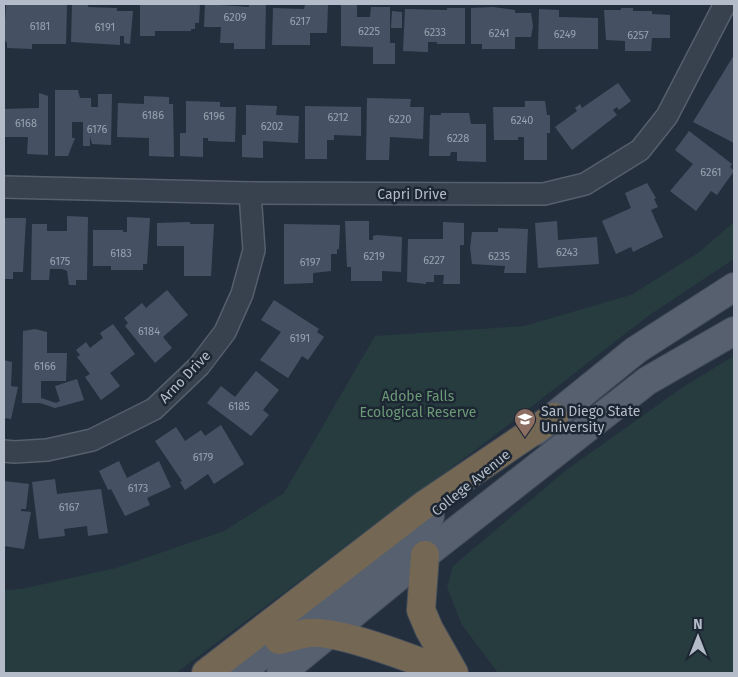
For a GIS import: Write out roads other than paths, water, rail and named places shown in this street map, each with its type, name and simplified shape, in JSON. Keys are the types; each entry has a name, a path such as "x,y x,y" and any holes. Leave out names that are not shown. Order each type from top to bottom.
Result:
{"highway":[{"path":"206,673 424,505 554,417"},
{"path":"425,556 421,610 426,624 454,673"},
{"path":"279,640 309,633 331,634 416,660 448,673"}],"main road":[{"name":"College Avenue","path":"240,673 636,350 734,287"},
{"name":"College Avenue","path":"282,673 425,556 647,381 734,331"}],"street":[{"name":"Capri Drive","path":"4,187 250,193 544,194 585,184 640,150 667,116 725,4"},
{"name":"Arno Drive","path":"4,451 47,450 92,440 154,409 199,366 225,332 242,294 254,250 250,193"}],"place":[{"name":"San Diego State University","path":"525,438"}],"park label":[{"name":"Adobe Falls Ecological Reserve","path":"418,404"}]}
